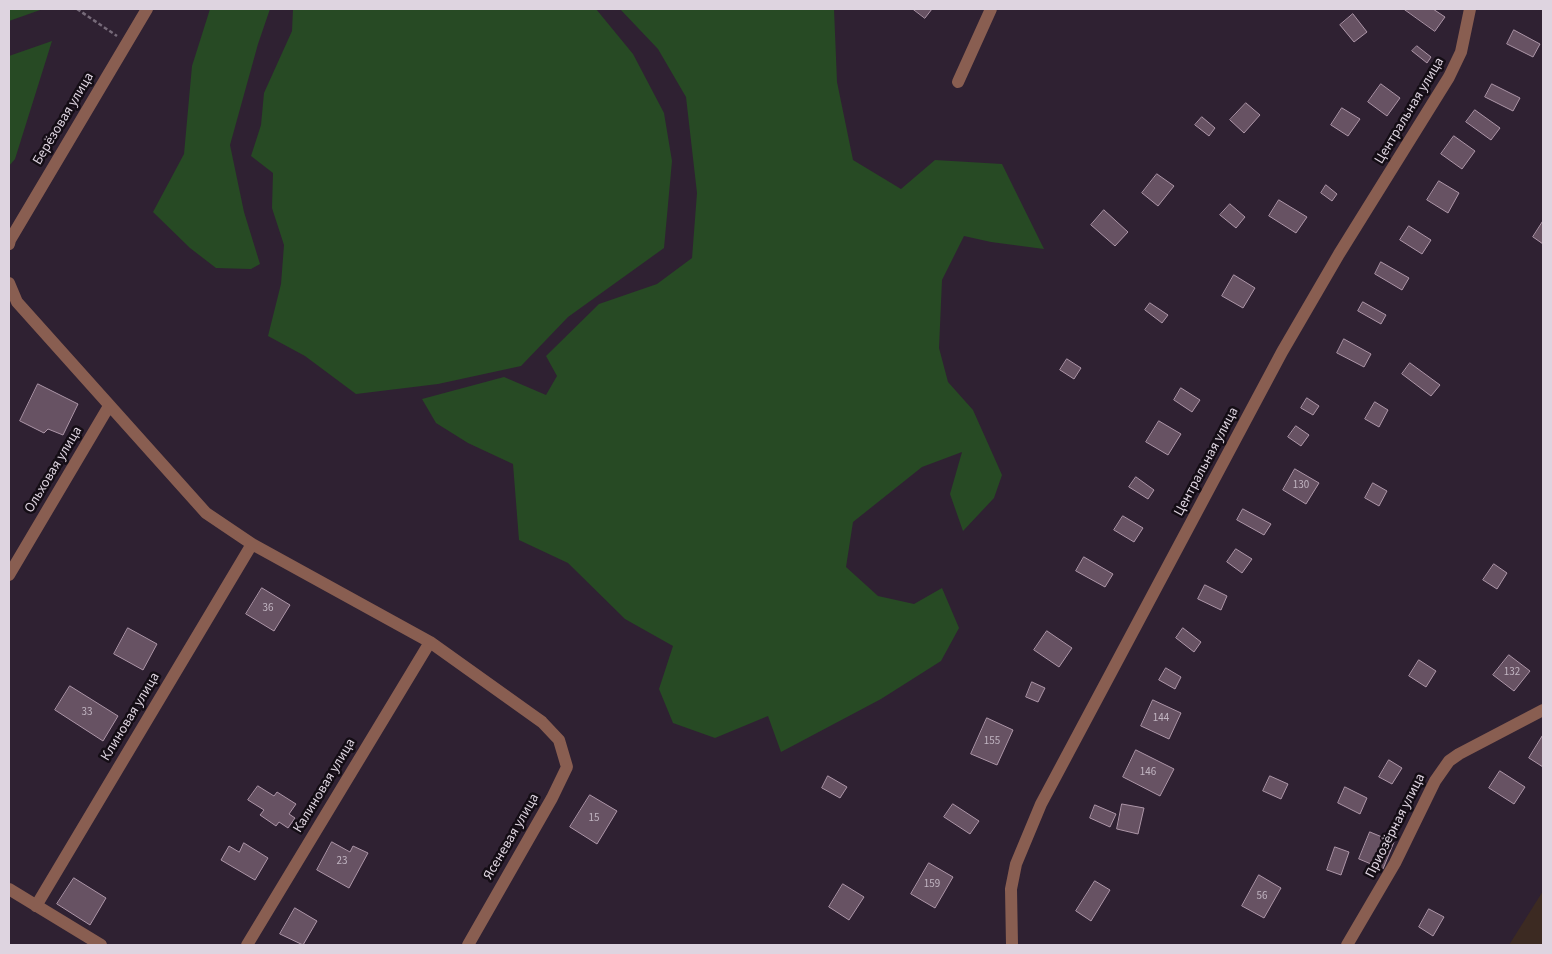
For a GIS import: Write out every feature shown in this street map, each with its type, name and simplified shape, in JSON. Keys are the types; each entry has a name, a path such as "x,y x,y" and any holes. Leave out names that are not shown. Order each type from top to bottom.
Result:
{"street":[{"name":"Берёзовая улица","path":"9,244 147,9"},
{"path":"958,82 991,9"},
{"name":"Центральная улица","path":"1012,945 1011,889 1016,864 1041,804 1282,352 1340,254 1450,77 1461,52 1470,9"},
{"path":"9,283 17,302 206,513 252,544 430,642"},
{"name":"Ольховая улица","path":"9,575 109,406"},
{"name":"Клиновая улица","path":"36,906 252,544"},
{"name":"Ясеневая улица","path":"430,642 542,722 559,740 567,767 552,798 468,945"},
{"name":"Калиновая улица","path":"247,945 430,642"},
{"name":"Приозёрная улица","path":"1347,945 1396,863 1435,780 1443,768 1459,754 1543,710"},
{"path":"9,889 101,945"}],"path":[{"path":"77,9 127,43"}],"shaded area":[{"path":"1543,891 1543,945 1509,945"}],"green space":[{"path":"9,9 43,9 9,21"},
{"path":"210,9 270,9 258,44 230,145 244,212 260,264 251,269 216,268 190,248 153,212 184,154 192,66"},
{"path":"293,9 596,9 633,54 664,113 672,161 664,248 568,317 521,366 438,384 356,394 305,356 268,336 281,284 284,245 272,208 273,173 251,156 261,125 264,93 292,31"},
{"path":"620,9 834,9 837,82 853,160 901,189 935,160 1002,164 1044,249 991,242 964,236 942,280 939,348 948,382 973,410 1002,475 994,498 963,531 950,494 962,452 922,467 853,522 846,567 878,596 914,604 942,588 959,628 941,661 881,699 781,752 768,716 715,738 673,723 659,689 673,646 625,619 568,563 519,540 513,464 468,443 436,423 422,399 504,377 546,395 557,376 546,356 599,304 657,284 692,258 697,193 686,97 658,49"},
{"path":"52,41 15,159 9,166 9,56"}],"building":[{"path":"913,9 932,9 925,18"},
{"path":"1404,9 1433,9 1445,17 1435,31"},
{"path":"1353,14 1367,32 1354,42 1340,25"},
{"path":"1514,30 1540,44 1533,57 1507,44"},
{"path":"1417,46 1431,57 1427,63 1412,51"},
{"path":"1381,84 1400,98 1387,116 1368,102"},
{"path":"1492,84 1520,98 1513,111 1485,97"},
{"path":"1246,103 1260,115 1244,133 1230,120"},
{"path":"1342,108 1360,119 1348,136 1331,125"},
{"path":"1475,110 1500,128 1491,140 1466,122"},
{"path":"1202,117 1215,128 1209,136 1195,125"},
{"path":"1454,136 1475,151 1462,169 1441,154"},
{"path":"1157,174 1174,186 1158,206 1142,193"},
{"path":"1439,181 1459,193 1448,213 1427,200"},
{"path":"1326,185 1337,194 1332,201 1321,193"},
{"path":"1279,200 1307,217 1296,233 1269,216"},
{"path":"1230,204 1245,217 1236,228 1220,215"},
{"path":"1104,210 1128,232 1115,246 1091,225"},
{"path":"1543,221 1543,244 1533,237"},
{"path":"1409,226 1431,240 1422,254 1400,240"},
{"path":"1381,262 1409,278 1402,290 1375,274"},
{"path":"1234,275 1255,288 1243,308 1222,296"},
{"path":"1363,302 1386,315 1381,324 1358,311"},
{"path":"1150,303 1168,315 1162,323 1145,310"},
{"path":"1344,339 1371,354 1364,367 1337,353"},
{"path":"1067,359 1081,368 1074,379 1060,370"},
{"path":"1410,363 1440,385 1431,396 1402,374"},
{"path":"38,384 78,404 63,435 48,429 44,433 20,421"},
{"path":"1181,388 1200,400 1192,412 1174,400"},
{"path":"1307,398 1319,406 1313,415 1301,408"},
{"path":"1375,402 1388,410 1379,427 1365,419"},
{"path":"1159,421 1181,434 1168,455 1146,442"},
{"path":"1296,426 1309,435 1301,446 1288,437"},
{"path":"1295,469 1319,483 1306,504 1283,490"},
{"path":"1136,477 1154,490 1148,499 1129,487"},
{"path":"1373,483 1387,491 1379,506 1365,498"},
{"path":"1243,509 1271,524 1264,535 1237,520"},
{"path":"1123,516 1143,528 1134,542 1114,530"},
{"path":"1236,549 1252,559 1242,573 1227,562"},
{"path":"1084,557 1113,574 1105,587 1076,571"},
{"path":"1494,564 1507,573 1497,589 1483,580"},
{"path":"1205,585 1227,596 1221,610 1198,599"},
{"path":"262,588 290,605 274,631 246,614"},
{"path":"128,628 157,644 143,670 114,654"},
{"path":"1183,628 1201,642 1194,652 1176,638"},
{"path":"1047,631 1072,648 1059,667 1034,650"},
{"path":"1509,655 1530,671 1514,691 1493,675"},
{"path":"1419,660 1436,671 1426,687 1409,676"},
{"path":"1166,668 1181,677 1175,689 1159,680"},
{"path":"1032,682 1045,688 1038,702 1026,697"},
{"path":"70,686 118,716 103,741 55,710"},
{"path":"1153,700 1181,713 1169,739 1141,726"},
{"path":"987,718 1013,730 997,765 971,754"},
{"path":"1543,735 1543,767 1529,758"},
{"path":"1136,750 1174,769 1160,796 1123,777"},
{"path":"1389,760 1402,768 1392,784 1379,777"},
{"path":"1500,771 1525,787 1514,804 1489,788"},
{"path":"828,776 847,787 840,798 822,788"},
{"path":"1270,776 1288,784 1281,799 1263,791"},
{"path":"258,786 274,796 277,792 296,804 289,814 295,818 288,828 279,822 276,826 260,815 264,810 248,800"},
{"path":"1345,787 1367,798 1360,814 1338,803"},
{"path":"590,795 617,811 597,844 570,827"},
{"path":"953,804 979,821 970,834 944,817"},
{"path":"1122,804 1144,808 1138,834 1117,829"},
{"path":"1095,805 1116,814 1110,827 1090,818"},
{"path":"1370,832 1394,842 1383,869 1359,859"},
{"path":"332,842 350,852 353,846 368,853 349,888 317,870"},
{"path":"244,843 268,858 255,880 221,860 229,846 239,852"},
{"path":"1335,847 1349,852 1341,875 1327,870"},
{"path":"929,863 953,877 935,908 911,894"},
{"path":"1259,875 1281,888 1264,918 1242,906"},
{"path":"74,878 106,898 90,925 57,904"},
{"path":"1095,881 1110,890 1091,921 1076,911"},
{"path":"843,884 864,897 849,920 829,907"},
{"path":"295,908 317,921 303,945 280,934"},
{"path":"1429,909 1444,917 1433,936 1419,927"}]}
